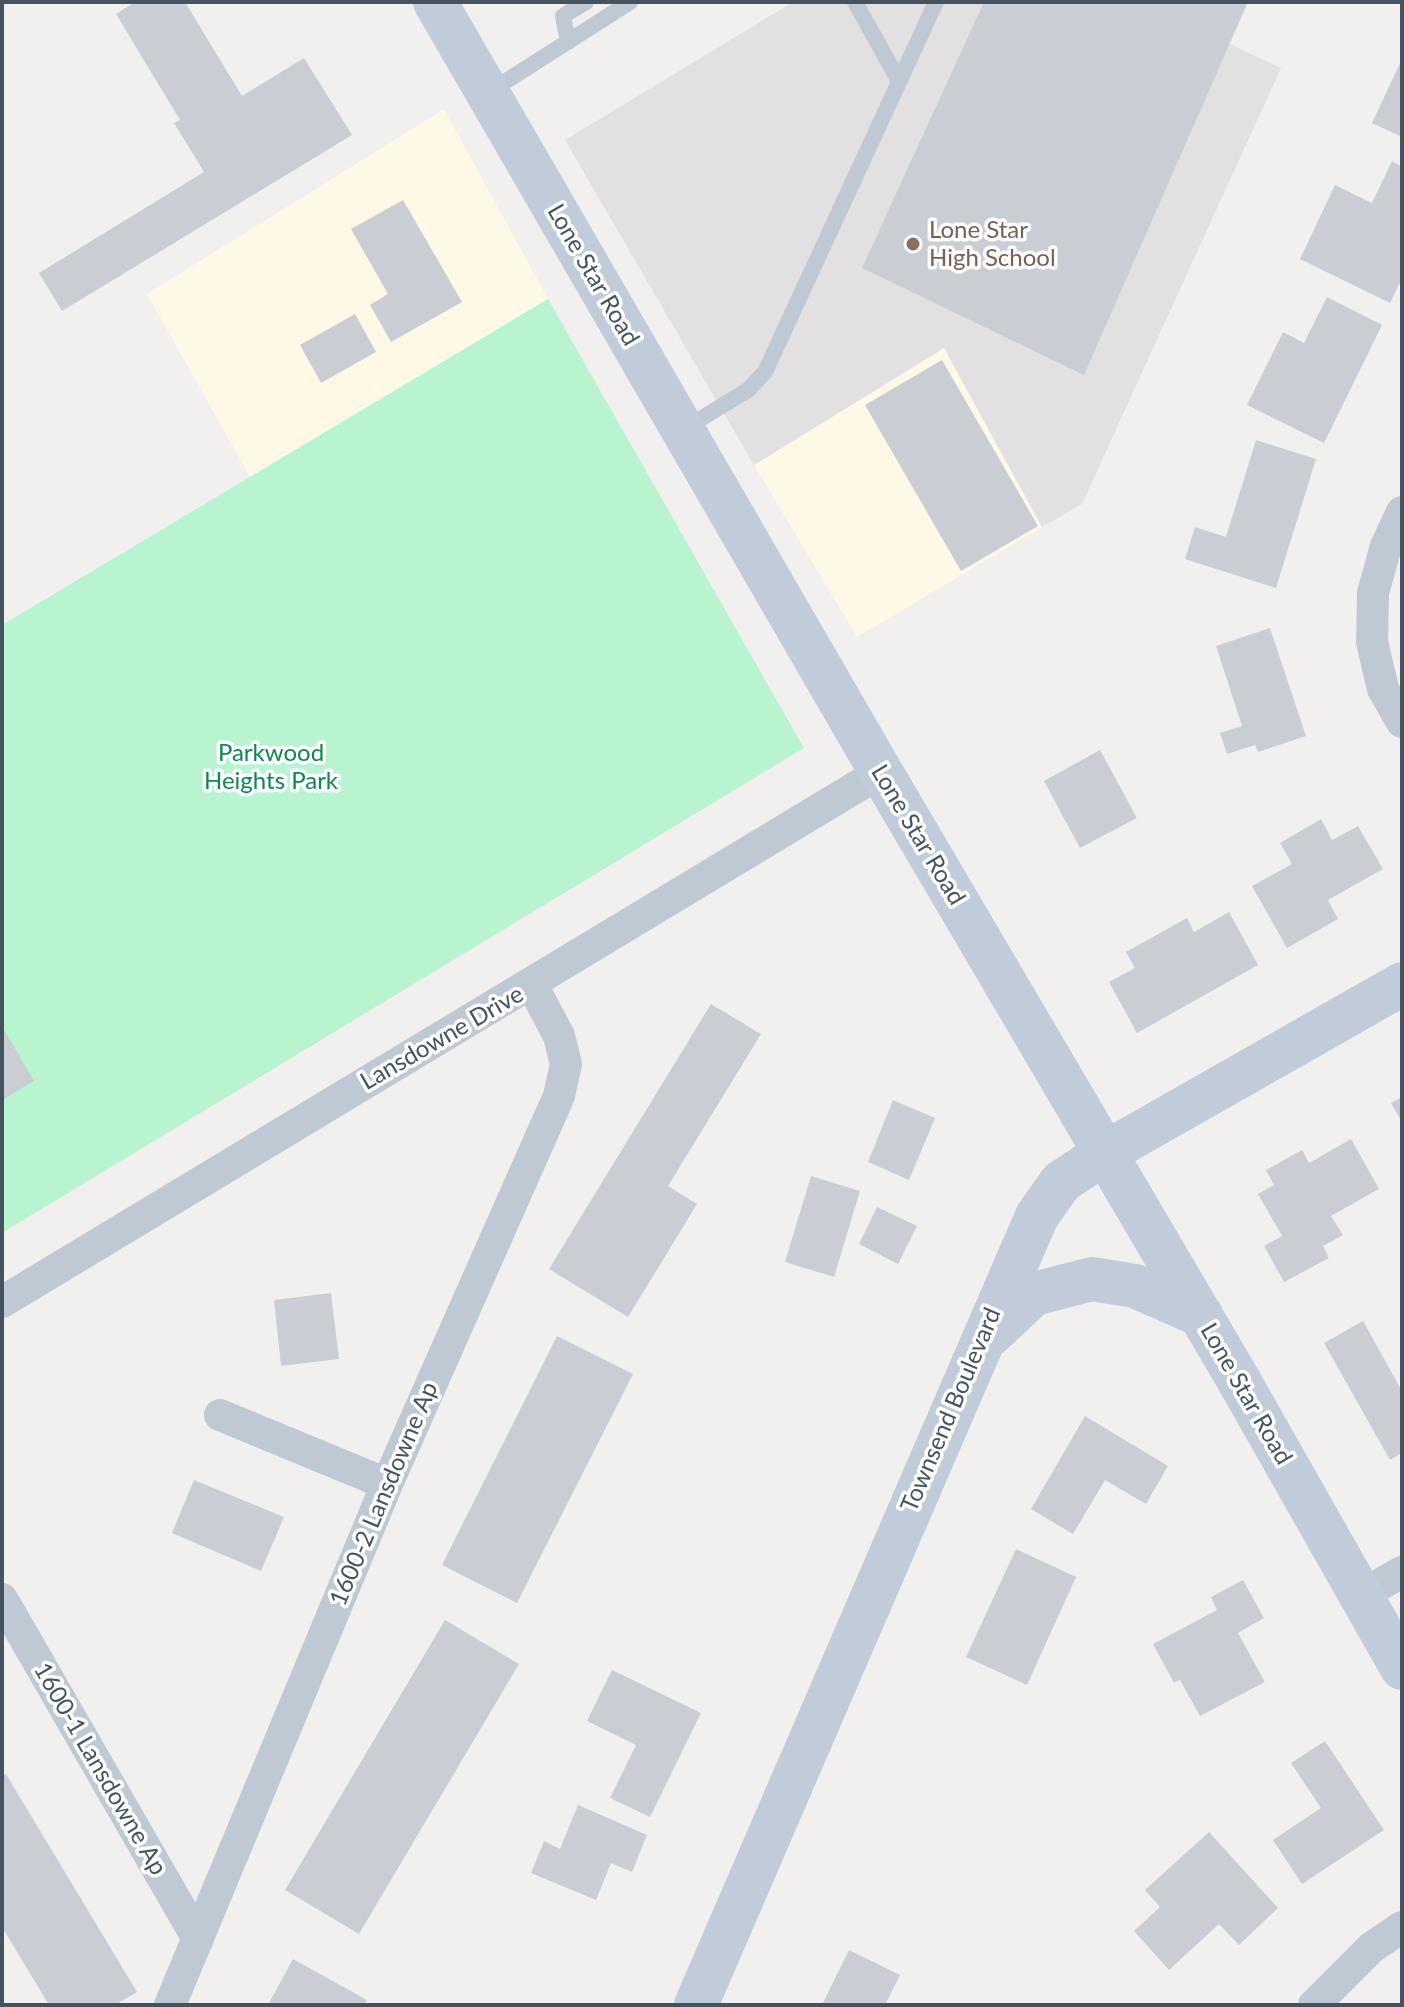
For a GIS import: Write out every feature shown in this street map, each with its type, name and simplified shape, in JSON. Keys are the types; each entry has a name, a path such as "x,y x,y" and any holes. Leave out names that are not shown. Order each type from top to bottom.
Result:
{"street":[{"name":"Lone Star Road","path":"435,2 881,772 1201,1315 1402,1668"},
{"path":"1402,512 1386,546 1373,593 1372,642 1383,689 1402,722"},
{"name":"Lansdowne Drive","path":"4,1295 532,985 881,772"},
{"name":"Townsend Boulevard","path":"696,2005 1029,1227 1061,1182 1105,1153 1402,984"},
{"name":"1600-2 Lansdowne Ap","path":"170,2005 387,1484 559,1096 566,1064 559,1036 532,985"},
{"path":"979,1345 1034,1294 1092,1279 1135,1286 1201,1315"},
{"path":"220,1415 387,1484"},
{"path":"1360,1596 1402,1572"},
{"name":"1600-1 Lansdowne Ap","path":"2,1599 198,1939"},
{"path":"1314,2005 1371,1948 1402,1927"}],"lane":[{"path":"568,42 563,16 586,2"},
{"path":"488,93 630,2"},
{"path":"855,2 899,81"},
{"path":"683,430 748,390 765,372 936,2"}],"shaded area":[{"name":"Lone Star High School","path":"793,2 1140,2 1281,68 1082,504 1042,527 944,348 754,465 565,140"},
{"path":"444,109 548,299 250,477 147,294"},
{"path":"944,348 1042,527 857,637 754,465"}],"green space":[{"name":"Parkwood Heights Park","path":"548,299 804,748 2,1233 2,625"}],"building":[{"path":"135,2 185,2 242,96 304,58 352,135 62,311 39,273 204,172 174,123 180,120 116,14"},
{"path":"984,2 1248,2 1084,375 862,268"},
{"path":"1402,59 1402,137 1372,123"},
{"path":"1392,161 1402,167 1402,278 1390,303 1300,259 1335,185 1372,203"},
{"path":"403,200 462,302 391,342 370,305 388,294 351,229"},
{"path":"1327,297 1382,325 1324,443 1247,405 1283,332 1304,343"},
{"path":"355,314 376,352 321,383 300,345"},
{"path":"942,360 1038,526 961,571 865,405"},
{"path":"1256,440 1316,459 1276,588 1185,559 1195,527 1226,537"},
{"path":"1270,628 1306,736 1258,752 1255,745 1227,754 1220,733 1242,726 1216,646"},
{"path":"1100,750 1137,818 1080,848 1044,781"},
{"path":"1321,819 1332,840 1358,826 1383,869 1328,900 1338,919 1287,948 1252,886 1292,864 1280,843"},
{"path":"1229,912 1258,965 1137,1033 1109,982 1135,968 1126,952 1187,918 1194,932"},
{"path":"711,1004 761,1034 668,1186 697,1204 628,1317 549,1269"},
{"path":"2,1026 34,1081 2,1100"},
{"path":"1402,1097 1402,1122 1391,1103"},
{"path":"893,1100 935,1118 909,1180 868,1162"},
{"path":"1351,1139 1379,1189 1331,1216 1343,1235 1323,1246 1329,1258 1284,1282 1264,1246 1282,1236 1258,1194 1274,1185 1266,1170 1302,1150 1309,1163"},
{"path":"811,1176 860,1191 834,1277 785,1262"},
{"path":"877,1207 917,1226 898,1264 859,1244"},
{"path":"331,1293 339,1359 281,1366 274,1300"},
{"path":"1363,1321 1402,1391 1402,1453 1390,1460 1324,1343"},
{"path":"557,1336 633,1374 517,1603 442,1565"},
{"path":"1085,1416 1168,1466 1146,1504 1105,1480 1073,1534 1031,1509"},
{"path":"194,1480 284,1517 261,1571 172,1533"},
{"path":"1016,1549 1076,1577 1027,1685 966,1657"},
{"path":"1243,1580 1264,1618 1238,1633 1265,1682 1200,1716 1180,1680 1174,1683 1153,1644 1217,1610 1211,1597"},
{"path":"445,1620 519,1664 359,1934 285,1890"},
{"path":"612,1670 701,1713 650,1817 610,1798 636,1745 587,1721"},
{"path":"1325,1741 1384,1830 1302,1884 1273,1840 1321,1808 1291,1763"},
{"path":"6,1774 137,1992 115,2005 49,2005 2,1927 2,1776"},
{"path":"578,1805 647,1835 632,1872 611,1863 596,1900 531,1873 544,1841 560,1849"},
{"path":"1209,1832 1278,1908 1239,1945 1219,1924 1169,1970 1134,1931 1160,1907 1145,1890"},
{"path":"849,1950 900,1975 885,2005 822,2005"},
{"path":"293,1959 367,2000 364,2005 268,2005"}],"place":[{"name":"Lone Star High School","path":"913,244"}]}
